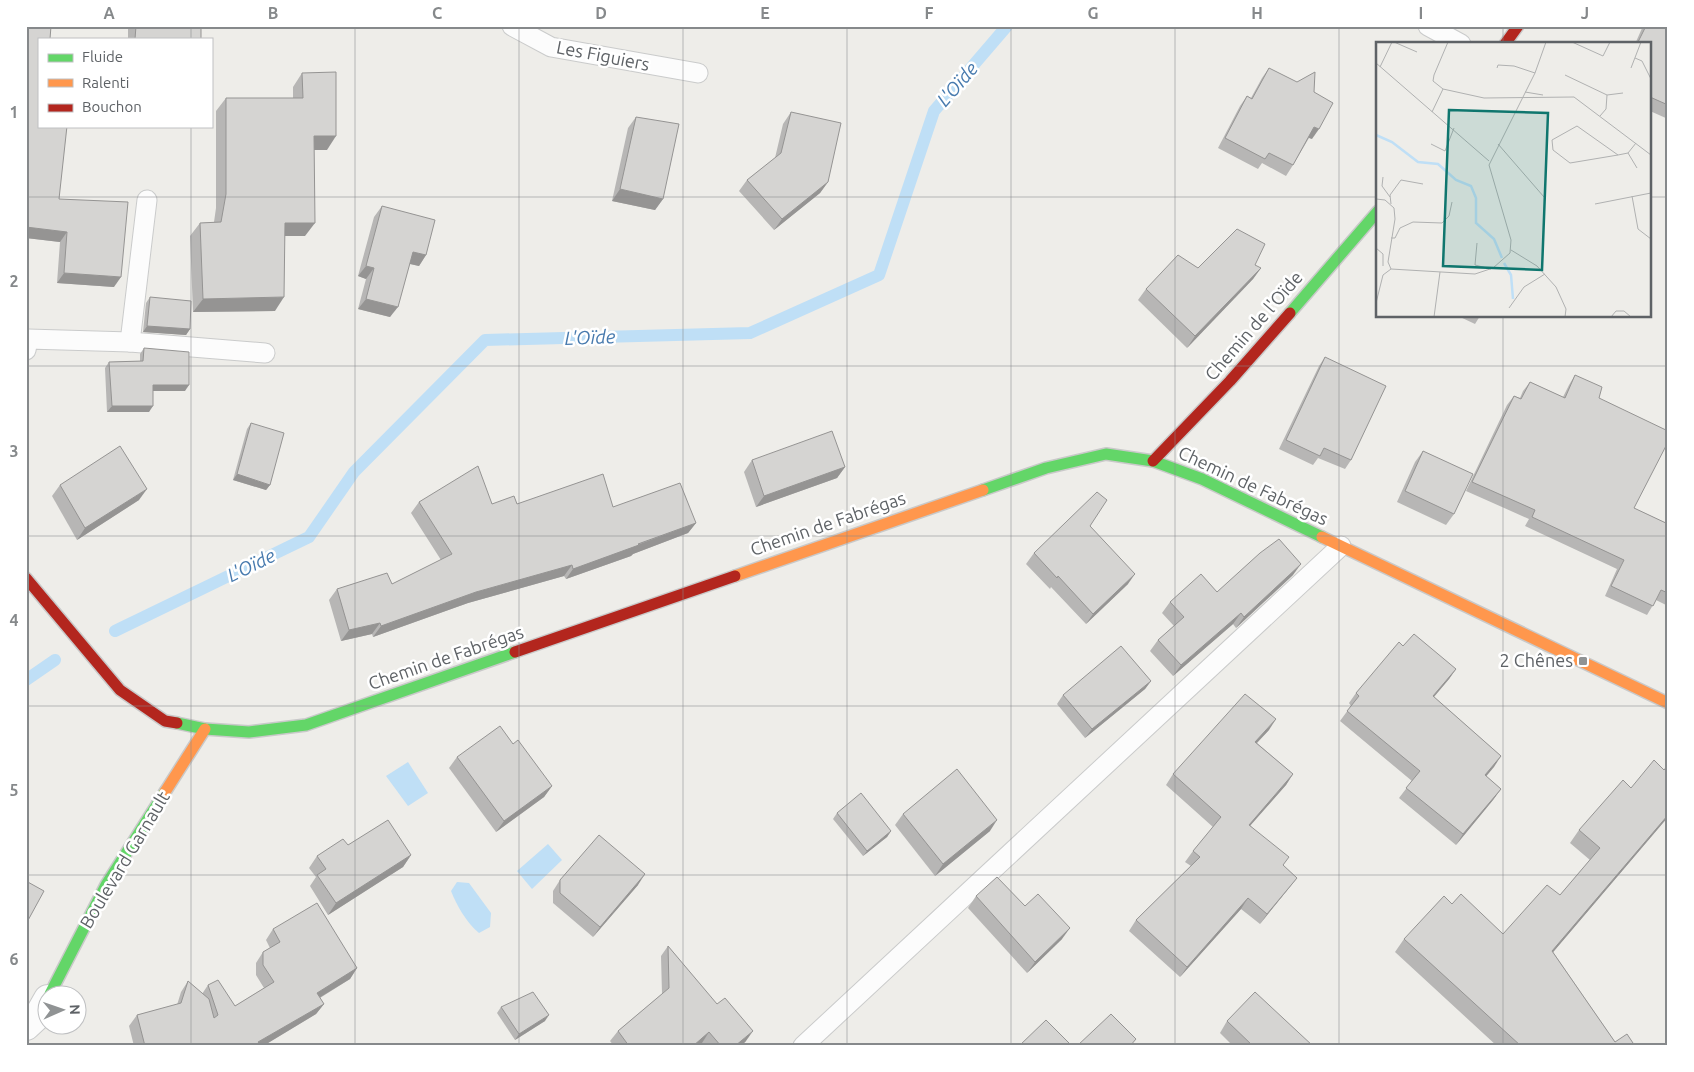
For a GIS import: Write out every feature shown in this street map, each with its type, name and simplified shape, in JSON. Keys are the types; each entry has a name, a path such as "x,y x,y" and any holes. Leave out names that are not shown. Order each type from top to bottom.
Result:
{"street":[{"path":"1506,42 1518,26"},
{"name":"Chemin de l'Oïde","path":"1153,461 1230,381 1376,213"},
{"name":"Chemin de Fabrégas","path":"26,578 120,690 165,721 205,729 249,732 306,725 1046,468 1106,454 1153,461 1202,479 1668,703"},
{"name":"Boulevard Garnault","path":"55,984 106,885 205,729"},
{"path":"26,1026 38,1015"}],"lane":[{"name":"Les Figuiers","path":"512,26 551,47 698,73"},
{"path":"1428,26 1457,42"},
{"path":"130,342 147,200"},
{"path":"26,350 28,339 130,342 264,353"},
{"path":"803,1046 1341,546"}],"water":[{"path":"408,762 428,793 408,806 386,776"},
{"path":"548,844 562,860 532,889 517,871"},
{"path":"457,882 469,883 491,913 490,927 479,933 466,919 451,891"}],"building":[{"path":"26,26 51,26 50,38 38,38 38,128 67,128 59,199 128,202 121,277 64,273 67,232 26,227"},
{"path":"136,26 201,26 201,38 135,38"},
{"path":"1646,26 1668,26 1668,105 1652,98 1652,42 1638,42"},
{"path":"1269,68 1297,82 1315,72 1314,92 1333,103 1319,129 1314,127 1293,165 1269,153 1265,159 1225,138 1247,96 1252,99"},
{"path":"336,72 336,136 314,136 315,223 285,223 284,297 203,299 200,223 221,222 226,194 226,98 303,98 302,73"},
{"path":"791,112 841,123 828,182 782,219 747,180 781,153"},
{"path":"636,117 679,124 663,199 620,189"},
{"path":"382,206 435,220 426,255 413,252 398,307 366,299 374,268 366,266"},
{"path":"1237,229 1265,244 1255,265 1261,268 1195,336 1146,289 1178,255 1198,268"},
{"path":"150,297 191,301 190,329 147,326"},
{"path":"144,348 189,352 189,385 153,385 153,406 112,406 109,362 143,361"},
{"path":"1325,357 1386,386 1351,460 1324,448 1320,456 1286,440"},
{"path":"1575,375 1602,387 1599,398 1668,431 1668,442 1634,508 1668,524 1668,593 1661,590 1653,606 1611,586 1624,560 1532,517 1535,510 1472,482 1514,396 1521,399 1530,382 1565,398"},
{"path":"251,423 284,433 270,485 237,474"},
{"path":"832,431 845,467 764,496 752,460"},
{"path":"120,446 147,489 85,528 60,485"},
{"path":"1423,451 1473,474 1454,514 1405,491"},
{"path":"478,466 492,504 514,496 517,504 603,474 613,507 680,483 696,523 573,569 572,565 476,592 381,626 380,623 349,630 337,589 387,573 392,584 452,554 419,502"},
{"path":"1097,492 1107,500 1090,526 1135,574 1093,614 1034,553"},
{"path":"1279,539 1301,564 1244,617 1241,613 1181,665 1158,640 1184,617 1170,602 1201,574 1217,592 1260,553"},
{"path":"1414,634 1456,669 1433,696 1501,756 1485,775 1501,789 1463,834 1406,788 1420,771 1347,711 1359,696 1356,693 1399,642 1403,646"},
{"path":"1121,646 1151,681 1092,729 1063,695"},
{"path":"1245,694 1276,719 1255,742 1293,774 1249,825 1289,857 1283,865 1297,878 1267,914 1248,898 1187,967 1136,920 1200,857 1193,851 1221,817 1173,774"},
{"path":"500,726 513,744 518,740 552,786 504,821 457,757"},
{"path":"1654,760 1664,770 1668,765 1668,815 1552,951 1615,1042 1627,1034 1635,1046 1521,1046 1404,939 1444,896 1452,904 1461,894 1503,934 1547,885 1560,895 1600,848 1579,830 1623,780 1631,788"},
{"path":"957,769 997,820 943,864 903,814"},
{"path":"861,793 891,831 867,851 837,813"},
{"path":"388,820 411,855 336,903 317,875 326,869 317,856 343,839 348,845"},
{"path":"599,835 645,874 600,927 560,893 560,880"},
{"path":"997,877 1025,906 1038,894 1070,928 1035,962 976,896"},
{"path":"26,881 44,891 26,924"},
{"path":"317,903 357,968 317,993 324,1004 258,1042 261,1046 145,1046 137,1015 181,1003 188,981 209,999 214,1018 218,1015 208,985 218,980 235,1006 274,982 263,965 263,952 280,942 273,929"},
{"path":"668,946 717,1004 725,998 753,1031 735,1046 721,1046 709,1032 693,1046 629,1046 618,1031 669,988"},
{"path":"533,992 549,1015 519,1034 501,1007"},
{"path":"1255,992 1313,1046 1253,1046 1227,1021"},
{"path":"1111,1014 1136,1039 1130,1046 1077,1046"},
{"path":"1046,1020 1072,1046 1019,1046"}],"waterway":[{"name":"L'Oïde","path":"115,631 309,537 354,472 485,340 750,333 879,275 934,111 1007,26"},
{"name":"L'Oïde","path":"26,680 55,660"}],"traffic: fast":[{"path":"1290,313 1376,213"},
{"path":"983,490 1046,468 1106,454 1153,461 1202,479 1322,537"},
{"path":"177,723 205,729 249,732 306,725 515,652"},
{"path":"55,984 106,885 165,792"}],"traffic: slow":[{"path":"735,576 983,490"},
{"path":"1322,537 1668,703"},
{"path":"165,792 205,729"}],"traffic: jam":[{"path":"1506,42 1518,26"},
{"path":"1153,461 1230,381 1290,313"},
{"path":"515,652 735,576"},
{"path":"26,578 120,690 165,721 177,723"}],"place":[{"name":"2 Chênes","path":"1583,661"}]}
